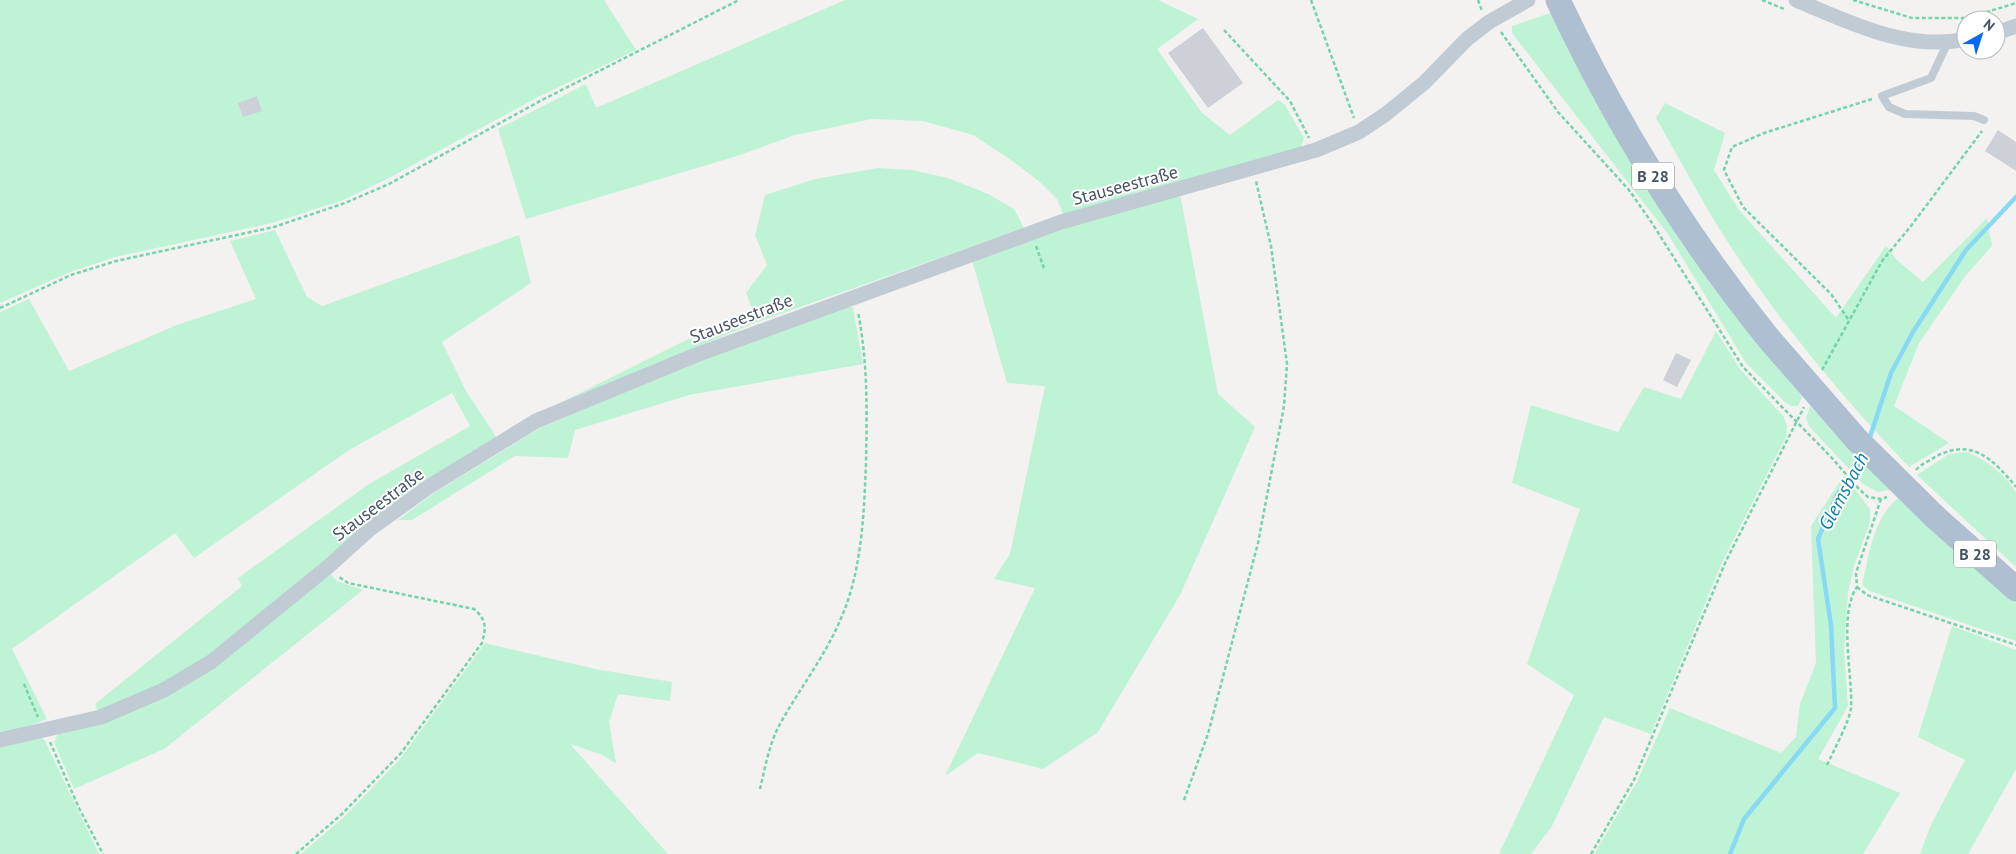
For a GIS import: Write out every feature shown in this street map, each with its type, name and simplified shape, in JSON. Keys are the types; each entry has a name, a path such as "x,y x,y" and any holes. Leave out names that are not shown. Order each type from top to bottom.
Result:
{"main road":[{"name":"B 28","path":"1558,0 1603,89 1658,185 1721,278 1769,339 1857,440 1935,517 2016,589"}],"street":[{"name":"Stauseestraße","path":"0,740 101,717 164,690 211,662 329,566 370,529 430,486 536,421 696,355 1032,232 1061,222 1254,169 1316,150 1359,132 1386,114 1424,83 1468,39 1490,22 1528,0"},
{"path":"1796,0 1885,36 1947,44 1956,42"}],"lane":[{"path":"1947,44 1931,78 1882,96 1889,107 1905,114 1974,116 1984,120"}],"path":[{"path":"0,308 71,275 116,261 274,227 345,203 390,184 542,100 740,0"},
{"path":"1311,0 1359,132"},
{"path":"1853,0 1912,18 1967,18 2016,3"},
{"path":"1490,22 1498,28 1558,112 1629,190 1677,259 1743,367 1868,497 1881,499 1892,496"},
{"path":"1224,30 1290,101 1316,150"},
{"path":"1848,319 1831,294 1743,207 1724,170 1732,147 1764,133 1882,96"},
{"path":"1822,371 1848,319 1882,260 1964,158 1983,129 1984,120"},
{"path":"1184,800 1208,734 1258,543 1284,406 1286,354 1271,246 1254,169"},
{"path":"1032,232 1044,268"},
{"path":"760,789 766,761 779,726 822,657 843,615 856,564 864,502 868,392 862,336 854,296"},
{"path":"1591,854 1634,780 1726,561 1804,405"},
{"path":"1912,474 1918,467 1948,450 1966,447 1981,454 2004,473 2016,487"},
{"path":"1827,765 1851,710 1847,654 1852,595 1857,586 1856,574 1881,499"},
{"path":"296,854 343,813 401,753 482,643 486,628 482,616 474,610 348,583 329,566"},
{"path":"1857,586 1867,595 2016,645"},
{"path":"24,684 79,808 103,854"}],"green space":[{"path":"0,0 604,0 636,50 540,96 387,179 343,200 272,223 115,257 70,272 0,303"},
{"path":"845,0 1158,0 1198,19 1157,49 1202,113 1230,135 1278,100 1285,105 1304,138 1300,150 1063,214 1057,199 1041,183 1014,162 973,135 923,121 872,119 795,135 737,156 526,219 498,129 586,84 596,108"},
{"path":"1553,12 1762,345 1802,397 1798,406 1791,406 1785,402 1746,363 1668,234 1512,33 1512,26"},
{"path":"1665,103 1725,133 1714,170 1739,210 1836,318 1886,246 1897,260 1923,282 1987,218 1992,246 1966,275 1919,343 1894,406 1949,443 1909,467 1834,384 1764,295 1713,219 1656,118"},
{"path":"878,168 912,170 948,178 988,194 1014,209 1024,228 752,324 532,417 678,344 753,311 746,293 767,265 755,235 765,195 815,179"},
{"path":"1180,194 1218,394 1255,427 1180,595 1098,732 1043,769 978,753 945,776 1035,588 994,579 1010,554 1045,386 1007,383 972,260 1062,228"},
{"path":"275,230 307,297 322,306 519,235 531,283 442,342 466,391 497,438 207,658 160,686 98,712 95,704 242,586 238,578 369,484 470,426 452,393 349,450 194,558 175,533 12,649 47,719 0,737 0,312 29,299 69,371 177,325 256,299 230,241"},
{"path":"847,304 853,308 863,364 689,395 575,430 568,458 515,456 412,520 398,520 434,493 540,428 698,360"},
{"path":"1716,331 1740,369 1784,417 1787,426 1786,437 1723,560 1651,734 1604,717 1552,826 1531,854 1499,854 1574,695 1527,664 1580,509 1512,483 1531,405 1618,432 1644,387 1681,399"},
{"path":"1810,406 1890,490 1878,492 1863,484 1809,426 1806,418"},
{"path":"1966,452 1994,468 2007,480 2016,493 2016,567 1917,475 1949,454"},
{"path":"1844,475 1870,509 1870,522 1854,566 1848,593 1844,652 1848,706 1818,759 1900,793 1863,854 1594,854 1637,782 1670,708 1781,753 1796,737 1800,704 1816,663 1811,526"},
{"path":"1898,498 2016,602 2016,641 1870,591 1862,585 1877,527 1883,516"},
{"path":"326,575 331,575 337,581 363,590 164,749 74,789 54,742 58,734 214,667 261,631"},
{"path":"1952,626 2016,650 2016,769 1968,854 1920,854 1930,827 1965,760 1918,737"},
{"path":"485,643 595,669 672,682 670,701 618,694 609,722 616,763 600,754 570,744 668,854 301,854 345,816 400,759"},
{"path":"42,738 99,854 0,854 0,746"}],"building":[{"path":"1203,28 1243,83 1208,108 1168,53"},
{"path":"257,96 262,111 243,117 238,103"},
{"path":"1998,130 2016,142 2016,171 1985,151"},
{"path":"1676,353 1691,360 1677,387 1663,380"}],"waterway":[{"name":"Glemsbach","path":"1869,440 1891,373 1913,332 1966,250 2016,197"},
{"name":"Glemsbach","path":"1730,854 1744,819 1835,708 1831,625 1818,539 1837,495 1861,463 1863,456"}]}
